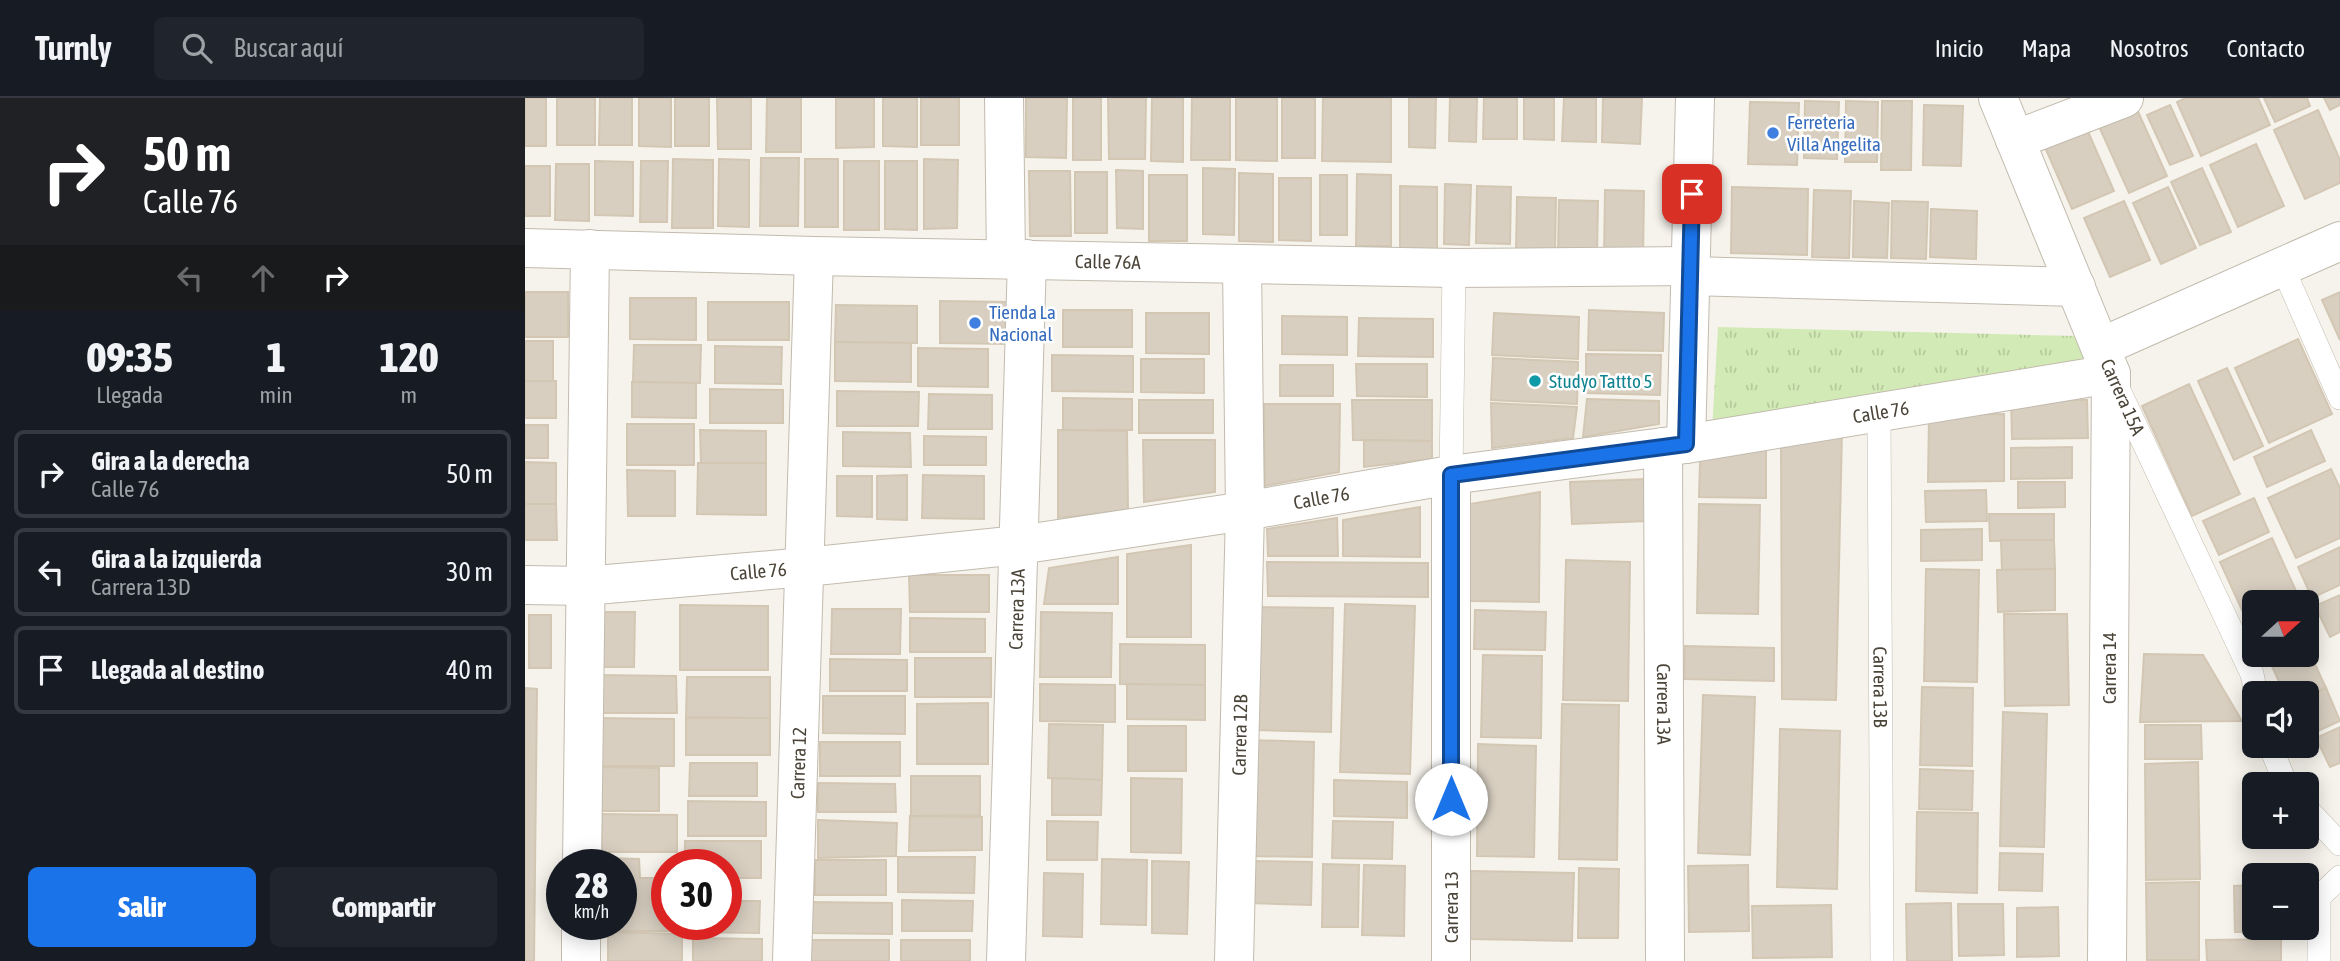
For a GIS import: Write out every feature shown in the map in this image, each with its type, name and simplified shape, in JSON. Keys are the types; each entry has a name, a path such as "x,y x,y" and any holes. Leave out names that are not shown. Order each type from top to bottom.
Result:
{"street":[{"name":"Carrera 13A","path":"1004,98 1016,259 1019,545 1006,961"},
{"name":"Carrera 13A","path":"1665,961 1674,445 1690,271 1695,98"},
{"name":"Carrera 15A","path":"1998,98 2106,360"},
{"path":"2015,141 2125,98"},
{"name":"Calle 76","path":"525,585 584,586 1019,545 1245,511 1451,475 1674,445 1879,412 2106,360 2282,267 2340,241"},
{"name":"Calle 76A","path":"525,248 814,256 1690,271 2076,286"},
{"path":"582,849 590,249"},
{"name":"Carrera 12","path":"792,961 814,256"},
{"path":"1242,264 1245,511"},
{"name":"Carrera 14","path":"2106,360 2107,961"},
{"name":"Carrera 13","path":"1451,475 1451,961"},
{"name":"Carrera 12B","path":"1234,961 1245,511"},
{"path":"581,961 582,940"}],"lane":[{"path":"2282,267 2340,398"},
{"path":"1451,475 1454,268"},
{"name":"Carrera 15A","path":"2106,360 2253,681"},
{"name":"Carrera 13B","path":"1879,412 1882,961"},
{"path":"2319,822 2340,844"},
{"path":"2319,961 2319,897 2340,877"}],"green space":[{"path":"1718,327 2075,336 2088,370 1712,431"}],"building":[{"path":"525,98 546,98 546,146 525,146"},
{"path":"557,98 595,98 595,145 557,145"},
{"path":"600,98 632,98 632,145 599,145"},
{"path":"639,98 671,98 671,147 639,146"},
{"path":"675,98 709,98 709,146 675,146"},
{"path":"717,98 751,98 751,149 718,149"},
{"path":"767,98 801,98 801,152 766,152"},
{"path":"836,98 874,98 874,147 836,148"},
{"path":"883,98 917,98 917,147 883,146"},
{"path":"921,98 959,98 959,145 921,145"},
{"path":"1026,98 1067,98 1066,158 1026,157"},
{"path":"1073,98 1101,98 1101,160 1073,160"},
{"path":"1108,98 1146,98 1145,159 1109,159"},
{"path":"1152,98 1183,98 1183,162 1151,161"},
{"path":"1192,98 1230,98 1230,160 1191,160"},
{"path":"1236,98 1277,98 1277,161 1236,160"},
{"path":"1282,98 1315,98 1315,158 1282,158"},
{"path":"1323,98 1391,98 1391,162 1322,161"},
{"path":"1409,98 1436,98 1435,148 1409,147"},
{"path":"1450,98 1477,98 1476,142 1449,141"},
{"path":"1484,98 1517,98 1517,139 1483,139"},
{"path":"1524,98 1554,98 1554,140 1524,139"},
{"path":"1564,98 1596,98 1596,142 1562,141"},
{"path":"1603,98 1642,98 1640,144 1602,142"},
{"path":"2186,98 2258,98 2270,125 2201,156 2177,102"},
{"path":"2264,98 2307,98 2310,106 2275,122"},
{"path":"2324,98 2340,98 2340,105 2330,110"},
{"path":"1805,101 1839,102 1837,159 1804,158"},
{"path":"1846,101 1878,102 1877,162 1845,162"},
{"path":"1882,101 1912,101 1911,170 1881,170"},
{"name":"Ferreteria Villa Angelita","path":"1750,102 1799,103 1797,165 1748,164"},
{"path":"1924,105 1963,106 1961,166 1923,165"},
{"path":"2135,105 2167,176 2129,193 2097,122"},
{"path":"2170,105 2193,156 2170,165 2147,115"},
{"path":"2318,110 2340,160 2340,183 2305,199 2274,130"},
{"path":"2086,127 2114,191 2072,209 2044,145"},
{"path":"2256,144 2284,206 2238,227 2210,165"},
{"path":"761,158 799,158 798,226 760,226"},
{"path":"673,159 713,160 713,228 672,228"},
{"path":"719,159 749,160 749,227 718,226"},
{"path":"805,159 838,159 838,227 805,227"},
{"path":"924,159 958,160 957,228 924,229"},
{"path":"595,161 633,162 633,216 595,215"},
{"path":"641,161 668,161 667,222 640,222"},
{"path":"844,161 879,161 879,230 844,230"},
{"path":"885,161 917,161 917,230 885,229"},
{"path":"556,164 589,164 589,221 555,220"},
{"path":"525,166 550,166 550,216 525,216"},
{"path":"1203,168 1235,169 1234,235 1203,234"},
{"path":"2202,168 2231,232 2200,245 2171,182"},
{"path":"1116,170 1143,171 1143,229 1117,228"},
{"path":"1029,171 1070,171 1071,236 1030,236"},
{"path":"1075,172 1107,172 1107,233 1075,233"},
{"path":"1239,173 1273,174 1273,242 1239,241"},
{"path":"1357,174 1391,175 1391,246 1356,246"},
{"path":"1149,175 1187,175 1187,241 1149,241"},
{"path":"1320,175 1347,175 1347,235 1320,235"},
{"path":"1279,178 1311,178 1311,241 1279,240"},
{"path":"1445,184 1471,185 1469,245 1444,244"},
{"path":"1400,186 1437,187 1437,252 1400,252"},
{"path":"1477,186 1511,187 1510,244 1476,243"},
{"path":"1732,187 1808,189 1807,255 1731,253"},
{"path":"2168,187 2196,248 2161,264 2133,203"},
{"path":"1605,190 1644,191 1643,260 1604,259"},
{"path":"1814,190 1851,191 1849,258 1812,257"},
{"path":"1517,197 1556,198 1555,250 1516,249"},
{"path":"1559,200 1598,201 1597,252 1558,252"},
{"path":"1854,201 1889,203 1887,258 1853,257"},
{"path":"1892,201 1928,202 1926,259 1891,258"},
{"path":"2124,201 2150,260 2110,277 2084,218"},
{"path":"1931,209 1977,211 1976,259 1930,257"},
{"path":"525,292 568,292 568,337 525,337"},
{"path":"2340,292 2340,340 2322,300"},
{"path":"630,298 696,298 696,340 630,339"},
{"name":"Tienda La Nacional","path":"940,301 1010,302 1009,344 940,343"},
{"path":"708,302 789,302 789,340 708,340"},
{"path":"836,305 917,306 917,343 835,342"},
{"path":"1063,310 1132,310 1132,347 1063,347"},
{"path":"1589,310 1664,313 1663,351 1588,350"},
{"path":"1146,313 1209,313 1209,354 1146,353"},
{"name":"Studyo Tattto 5","path":"1494,313 1579,317 1578,359 1492,355"},
{"path":"1282,316 1347,317 1347,355 1282,354"},
{"path":"1359,318 1433,319 1433,357 1358,356"},
{"path":"2298,339 2332,414 2269,443 2235,368"},
{"path":"525,341 553,341 553,381 525,381"},
{"path":"835,342 911,343 911,382 835,381"},
{"path":"634,345 701,345 700,383 633,382"},
{"path":"715,346 782,347 781,384 715,383"},
{"path":"918,348 988,349 988,387 918,386"},
{"path":"1586,354 1661,355 1660,395 1586,393"},
{"path":"1052,355 1133,356 1133,392 1052,391"},
{"name":"Studyo Tattto 5","path":"1493,358 1578,362 1577,404 1491,400"},
{"path":"1141,359 1204,359 1204,393 1141,392"},
{"path":"1356,364 1427,364 1427,397 1357,396"},
{"path":"1280,365 1333,365 1333,396 1280,396"},
{"path":"2227,368 2263,446 2234,460 2198,381"},
{"path":"525,381 556,381 556,418 525,418"},
{"path":"632,382 696,383 696,418 632,417"},
{"path":"2189,384 2240,494 2192,516 2142,406"},
{"path":"710,389 783,390 783,423 710,423"},
{"path":"837,391 919,392 918,426 837,426"},
{"path":"929,394 992,395 992,429 928,429"},
{"path":"1063,398 1132,399 1132,430 1063,430"},
{"path":"1587,399 1659,401 1659,424 1583,437"},
{"path":"1139,400 1213,400 1213,433 1139,433"},
{"path":"1352,400 1432,400 1432,441 1353,440"},
{"path":"2087,400 2088,438 2012,439 2011,401"},
{"name":"Studyo Tattto 5","path":"1491,403 1577,407 1573,438 1492,448"},
{"path":"1264,404 1340,404 1339,472 1265,486"},
{"path":"2004,414 2004,481 1928,482 1929,415"},
{"path":"627,424 694,424 694,465 627,465"},
{"path":"525,425 548,425 548,458 525,458"},
{"path":"700,430 766,431 766,463 701,463"},
{"path":"1058,430 1127,431 1128,510 1058,518"},
{"path":"2311,430 2325,461 2267,487 2254,457"},
{"path":"1842,431 1836,700 1782,699 1781,448"},
{"path":"843,432 910,433 911,467 843,466"},
{"path":"924,436 986,437 986,465 924,465"},
{"path":"1143,440 1215,440 1215,492 1144,502"},
{"path":"1364,440 1432,441 1432,459 1364,467"},
{"path":"1766,446 1766,498 1699,497 1700,461"},
{"path":"2072,447 2072,478 2011,479 2011,448"},
{"path":"525,462 556,463 556,504 525,504"},
{"path":"698,463 766,463 766,515 697,514"},
{"path":"2331,469 2340,488 2340,538 2296,558 2268,498"},
{"path":"627,470 675,471 675,516 628,516"},
{"path":"907,475 907,520 877,519 877,476"},
{"path":"923,475 984,476 984,519 922,518"},
{"path":"837,476 872,476 872,517 837,516"},
{"path":"1645,479 1647,521 1572,524 1570,482"},
{"path":"2018,482 2065,482 2065,507 2018,508"},
{"path":"1986,490 1987,521 1926,522 1925,491"},
{"path":"1540,492 1539,602 1470,601 1470,504"},
{"path":"2254,498 2269,532 2219,555 2203,521"},
{"path":"525,504 556,504 557,540 525,540"},
{"path":"1699,504 1760,505 1758,614 1697,613"},
{"path":"1420,507 1420,557 1343,556 1343,520"},
{"path":"1989,514 2054,514 2054,540 1990,541"},
{"path":"1337,518 1338,556 1268,556 1267,529"},
{"path":"1982,529 1982,560 1921,561 1921,530"},
{"path":"2272,538 2296,590 2242,590 2242,610 2220,562"},
{"path":"2001,540 2054,540 2055,569 2002,570"},
{"path":"1191,545 1191,637 1127,637 1127,554"},
{"path":"2340,547 2340,585 2319,595 2319,590 2308,590 2298,567"},
{"path":"1118,557 1118,604 1044,604 1049,568"},
{"path":"1566,560 1630,562 1628,701 1563,700"},
{"path":"1267,562 1428,563 1428,597 1268,596"},
{"path":"1926,569 1979,570 1977,682 1924,681"},
{"path":"2055,569 2055,610 1998,612 1997,570"},
{"path":"909,575 989,575 989,612 910,612"},
{"path":"2340,595 2340,632 2330,637 2319,614 2319,604"},
{"path":"1345,604 1415,606 1410,774 1340,772"},
{"path":"680,605 768,606 768,670 680,670"},
{"path":"1253,607 1333,608 1331,732 1252,730"},
{"path":"832,609 901,609 900,654 831,654"},
{"path":"1475,610 1546,612 1545,650 1474,649"},
{"path":"603,612 635,612 634,667 603,667"},
{"path":"1041,612 1112,613 1111,677 1040,677"},
{"path":"2004,614 2067,614 2069,705 2005,706"},
{"path":"529,615 551,615 551,668 529,668"},
{"path":"910,618 985,619 985,652 910,652"},
{"path":"1120,644 1205,645 1205,685 1120,684"},
{"path":"1685,646 1774,648 1774,681 1684,679"},
{"path":"2144,654 2203,655 2242,721 2140,722"},
{"path":"1483,655 1542,656 1541,738 1481,737"},
{"path":"915,658 991,658 991,697 915,697"},
{"path":"830,659 907,660 907,691 830,691"},
{"path":"2272,667 2316,667 2326,688 2319,691 2319,681 2279,681"},
{"path":"595,675 676,676 677,713 595,713"},
{"path":"687,677 770,677 770,718 686,717"},
{"path":"1040,684 1115,685 1115,722 1040,721"},
{"path":"1127,684 1205,685 1205,720 1127,719"},
{"path":"1922,687 1973,688 1972,766 1920,765"},
{"path":"525,688 537,689 534,961 525,961"},
{"path":"2326,688 2340,721 2319,731 2319,691"},
{"path":"1703,695 1755,697 1750,855 1698,853"},
{"path":"823,696 905,696 905,734 823,733"},
{"path":"988,703 988,764 917,764 917,704"},
{"path":"1562,704 1619,705 1617,860 1559,859"},
{"path":"2003,712 2047,714 2044,847 2000,846"},
{"path":"593,718 674,719 674,766 593,766"},
{"path":"686,718 770,718 770,755 686,755"},
{"path":"1049,724 1103,725 1102,780 1048,778"},
{"path":"2145,725 2201,725 2202,759 2145,759"},
{"path":"1128,726 1186,726 1186,771 1128,771"},
{"path":"2340,727 2340,763 2330,767 2319,744 2319,737"},
{"path":"1780,729 1840,731 1837,889 1777,887"},
{"path":"1251,740 1314,742 1312,857 1248,856"},
{"path":"820,742 900,742 900,776 820,776"},
{"path":"1478,744 1536,746 1534,857 1477,856"},
{"path":"2198,762 2200,879 2146,880 2145,764"},
{"path":"690,763 757,763 757,796 689,796"},
{"path":"600,767 659,768 659,811 600,811"},
{"path":"1920,769 1973,771 1972,810 1919,809"},
{"path":"911,776 980,776 980,815 911,816"},
{"path":"1052,778 1102,780 1101,815 1052,815"},
{"path":"1131,778 1182,779 1181,853 1131,852"},
{"path":"1334,780 1407,782 1407,818 1334,816"},
{"path":"818,783 895,784 896,812 818,812"},
{"path":"688,801 766,802 766,836 688,836"},
{"path":"1917,812 1978,813 1977,893 1916,891"},
{"path":"602,814 677,815 677,849 637,852 637,849 602,849"},
{"path":"910,816 982,817 982,850 909,851"},
{"path":"818,820 897,823 896,856 818,858"},
{"path":"1047,821 1098,822 1097,860 1047,860"},
{"path":"1333,821 1393,822 1392,859 1332,858"},
{"path":"685,841 761,841 761,878 742,878 742,849 685,849"},
{"path":"2000,853 2043,854 2042,891 1999,890"},
{"path":"898,857 975,857 974,893 898,892"},
{"path":"637,859 640,878 651,878 651,931 637,931"},
{"path":"1102,859 1147,860 1146,925 1101,924"},
{"path":"815,860 886,860 886,895 815,895"},
{"path":"1152,861 1189,862 1187,934 1152,933"},
{"path":"1249,861 1312,862 1311,905 1248,903"},
{"path":"1323,864 1359,865 1358,927 1322,927"},
{"path":"1364,865 1405,866 1404,936 1362,935"},
{"path":"1748,865 1749,931 1689,932 1688,866"},
{"path":"1579,868 1619,869 1618,938 1578,938"},
{"path":"1471,871 1574,873 1572,941 1470,939"},
{"path":"1044,873 1083,874 1082,937 1043,936"},
{"path":"2199,882 2199,960 2147,960 2146,883"},
{"path":"2234,886 2242,886 2242,932 2235,932"},
{"path":"902,900 973,901 972,931 902,931"},
{"path":"742,901 760,901 759,933 742,933"},
{"path":"810,902 892,903 892,934 810,933"},
{"path":"1951,903 1952,961 1907,961 1906,904"},
{"path":"1958,904 2003,904 2004,955 1959,956"},
{"path":"1831,905 1832,957 1753,958 1752,906"},
{"path":"2058,907 2059,956 2017,957 2017,908"},
{"path":"637,933 651,933 651,940 682,940 682,961 608,961 608,940 637,940"},
{"path":"762,939 762,961 693,961 693,940"},
{"path":"810,940 889,940 889,961 810,961"},
{"path":"901,940 970,940 970,961 901,961"},
{"path":"2206,940 2281,940 2281,961 2207,961"}],"place":[{"name":"Ferreteria Villa Angelita","path":"1773,133"},
{"name":"Tienda La Nacional","path":"975,323"},
{"name":"Studyo Tattto 5","path":"1535,381"}],"route":[{"path":"1451,799 1451,475 1686,444 1692,194"}]}
